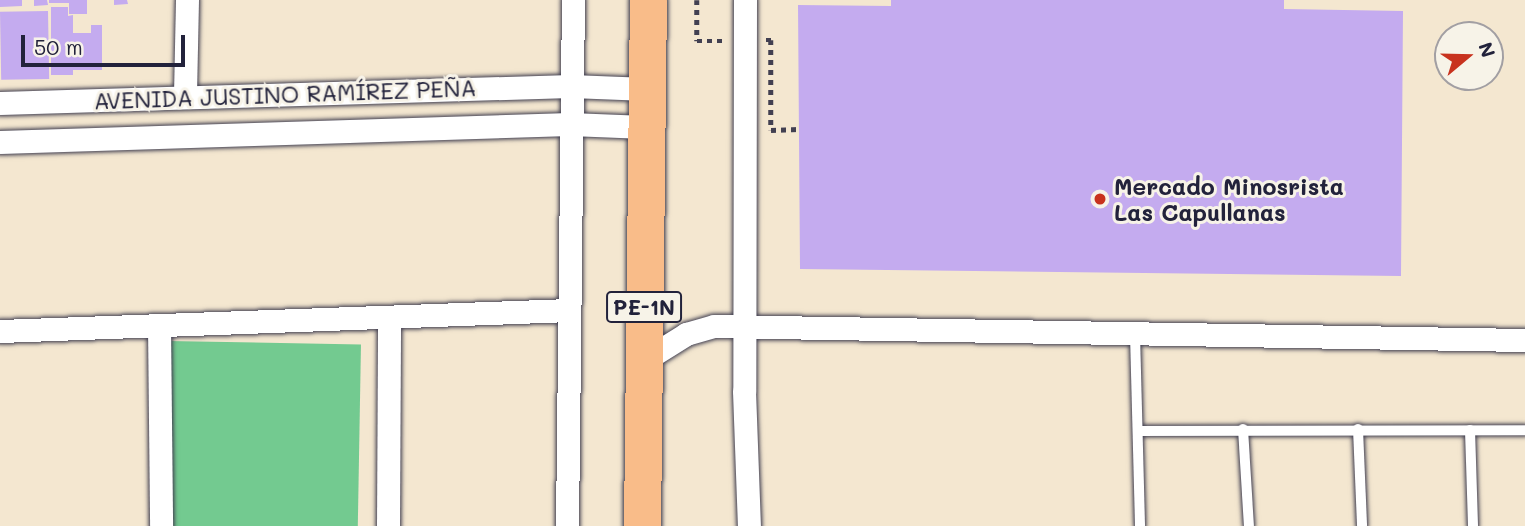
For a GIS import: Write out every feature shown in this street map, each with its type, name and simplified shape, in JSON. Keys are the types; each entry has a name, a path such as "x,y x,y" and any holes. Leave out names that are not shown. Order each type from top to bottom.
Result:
{"highway":[{"name":"PE-1N","path":"642,526 648,0"}],"street":[{"path":"185,95 187,0"},
{"path":"567,526 573,0"},
{"path":"745,0 745,326 749,526"},
{"name":"AVENIDA JUSTINO RAMÍREZ PEÑA","path":"0,103 185,95 571,86 647,89"},
{"name":"AVENIDA JUSTINO RAMÍREZ PEÑA","path":"0,142 570,124 645,127"},
{"path":"0,331 569,310"},
{"path":"388,526 389,317"},
{"path":"159,325 161,526"},
{"path":"643,361 686,334 714,327 745,326 1525,340"}],"lane":[{"path":"1135,334 1140,526"},
{"path":"1243,429 1249,526"},
{"path":"1359,429 1362,526"},
{"path":"1138,430 1525,430"},
{"path":"1470,430 1473,526"}],"path":[{"path":"696,41 697,0"}],"green space":[{"path":"167,341 361,344 358,526 164,526"}],"building":[{"path":"0,0 22,0 22,6 0,7"},
{"path":"34,0 47,0 48,5 34,6"},
{"path":"49,0 87,0 87,14 69,14 69,3 49,3"},
{"path":"114,0 127,0 128,4 114,5"},
{"name":"Mercado Minosrista Las Capullanas","path":"891,0 1284,0 1284,9 1403,11 1401,276 800,269 798,5 891,6"},
{"path":"51,7 68,7 68,16 73,15 73,33 91,33 91,25 102,25 102,70 73,70 73,75 51,75"},
{"path":"48,11 49,79 1,80 0,12"}],"place":[{"name":"Mercado Minosrista Las Capullanas","path":"1100,199"}]}
